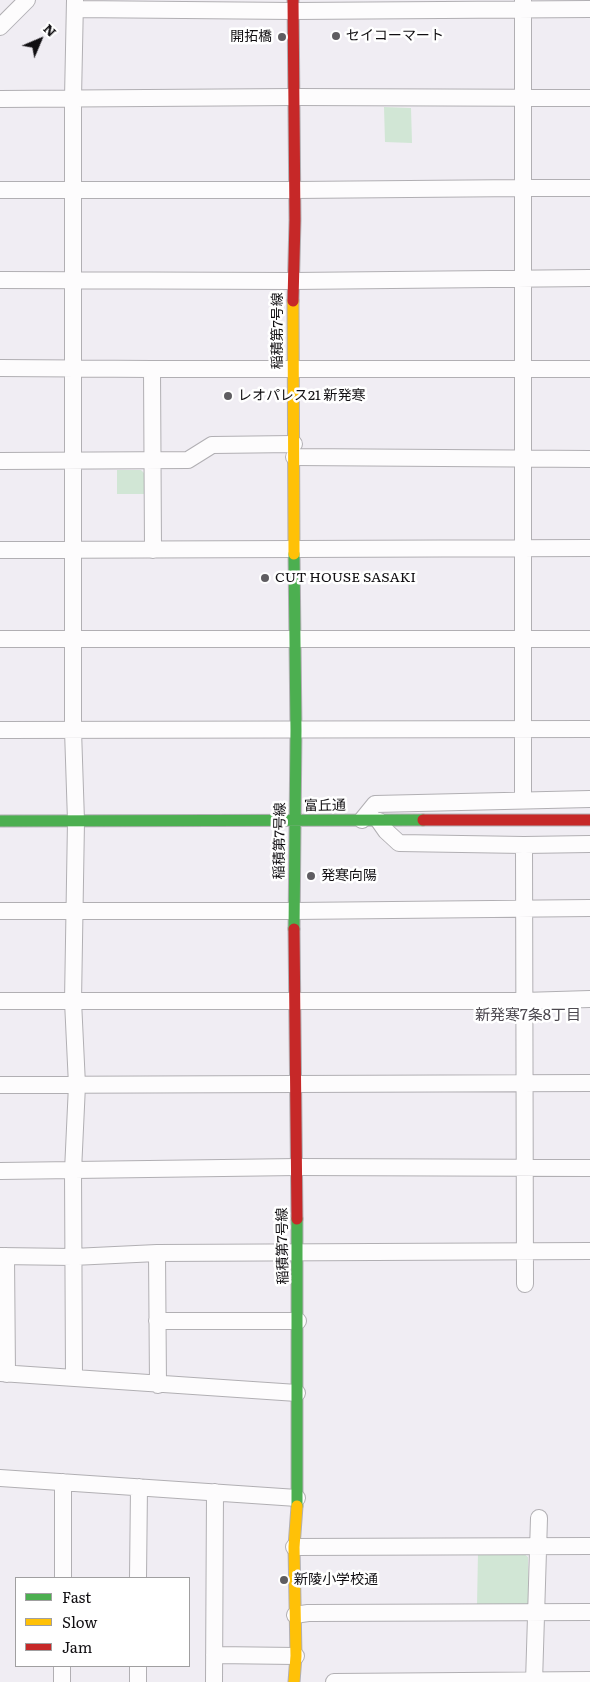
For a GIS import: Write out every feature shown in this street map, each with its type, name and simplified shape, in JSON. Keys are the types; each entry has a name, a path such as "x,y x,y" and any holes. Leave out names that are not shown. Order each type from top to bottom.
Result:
{"street":[{"path":"0,28 27,0"},
{"path":"74,1378 73,1171 77,1085 74,1001 76,821 73,730 73,98 75,4 523,4 590,9"},
{"path":"523,4 523,800"},
{"name":"稲積第7号線","path":"293,5 295,97 293,281 294,640 296,730 294,911 298,1252 298,1498 294,1547 296,1656 294,1682"},
{"path":"0,99 590,98"},
{"path":"0,190 590,188"},
{"path":"0,280 293,281 590,278"},
{"path":"0,368 152,370 590,369"},
{"path":"152,370 153,550"},
{"path":"0,461 188,460 212,445 294,451 523,459 590,459"},
{"path":"0,550 590,548"},
{"path":"0,639 590,639"},
{"path":"0,730 590,729"},
{"path":"362,820 375,804 590,799"},
{"name":"富丘通","path":"0,821 590,820"},
{"path":"379,821 386,831 399,843 590,844"},
{"path":"524,845 523,1168 525,1284"},
{"path":"0,911 590,908"},
{"path":"0,1001 523,1001 590,999"},
{"path":"0,1085 590,1083"},
{"path":"0,1171 296,1167 590,1168"},
{"path":"297,1393 4,1374 3,1256 73,1257 158,1252 590,1251"},
{"path":"158,1252 158,1384"},
{"path":"158,1321 298,1321"},
{"path":"0,1478 298,1498"},
{"path":"63,1577 64,1482"},
{"path":"138,1577 139,1487"},
{"path":"214,1492 214,1682"},
{"path":"534,1681 540,1546 539,1518"},
{"path":"294,1547 590,1546"},
{"path":"295,1615 308,1613 590,1612"},
{"path":"214,1655 296,1656"},
{"path":"62,1667 62,1682"},
{"path":"138,1667 138,1682"},
{"path":"334,1682 590,1680"}],"green space":[{"path":"384,107 411,108 412,143 385,142"},
{"path":"117,470 141,470 145,474 145,494 117,494"},
{"path":"478,1552 524,1554 528,1557 529,1602 527,1607 477,1606"}],"traffic: fast":[{"path":"294,554 296,730 294,929"},
{"path":"0,821 423,820"},
{"path":"297,1219 297,1506"}],"traffic: slow":[{"path":"293,301 294,554"},
{"path":"294,1682 296,1656 294,1547 297,1506"}],"traffic: jam":[{"path":"293,0 295,220 293,301"},
{"path":"423,820 590,820"},
{"path":"294,929 297,1219"}],"place":[{"name":"セイコーマート","path":"336,36"},
{"name":"開拓橋","path":"282,37"},
{"name":"レオパレス21 新発寒","path":"228,396"},
{"name":"CUT HOUSE SASAKI","path":"265,578"},
{"name":"発寒向陽","path":"311,876"},
{"name":"新陵小学校通","path":"284,1580"}],"district":[{"name":"新発寒7条8丁目","path":"528,1016"}]}
